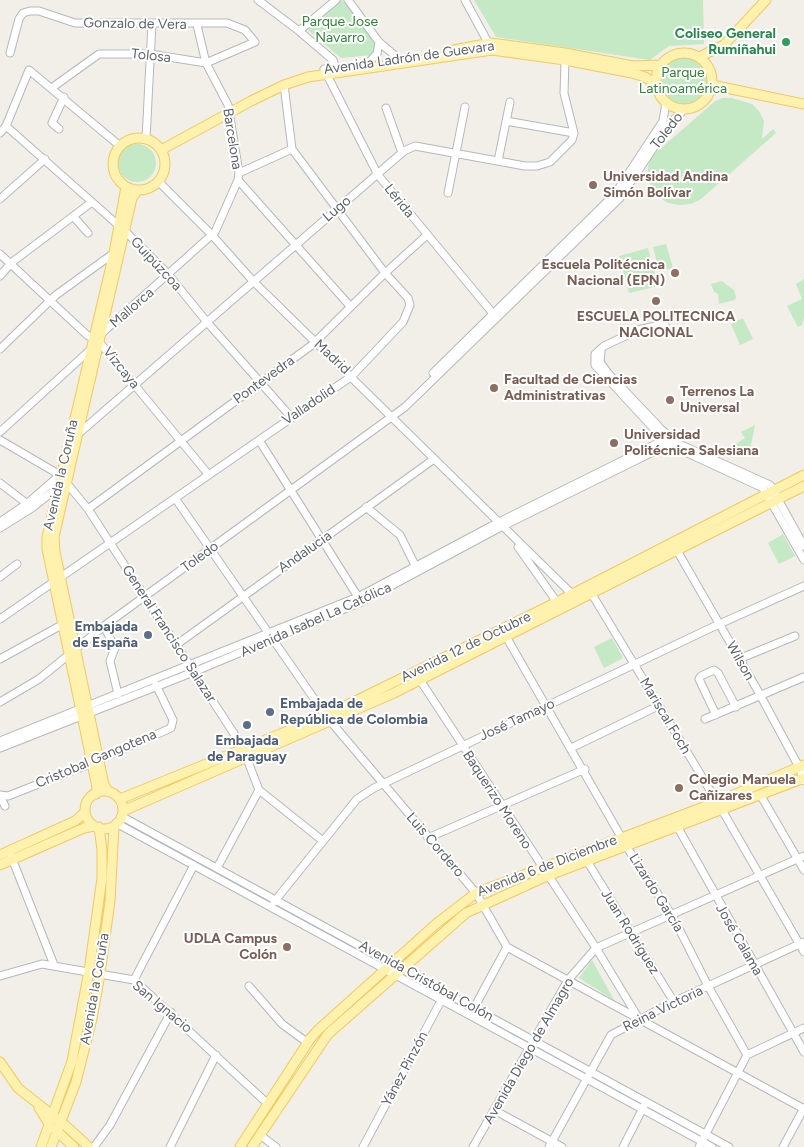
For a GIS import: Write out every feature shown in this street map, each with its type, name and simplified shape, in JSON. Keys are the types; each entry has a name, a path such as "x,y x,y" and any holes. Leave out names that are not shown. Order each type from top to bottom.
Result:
{"main road":[{"path":"699,57 724,45 766,0"},
{"name":"Avenida Ladrón de Guevara","path":"363,66 399,59 491,47 566,53 633,66 660,66"},
{"name":"Avenida Ladrón de Guevara","path":"160,150 229,112 284,85 325,71 491,47 640,75 656,84"},
{"path":"691,53 699,57 710,69 712,85 705,99 692,107 685,108 666,102 661,97 656,84 660,66 674,54 691,53"},
{"path":"712,85 804,104"},
{"path":"146,139 160,150 164,167 158,181 148,188 138,190 126,187 117,178 113,165 116,152 127,140 146,139"},
{"name":"Avenida la Coruña","path":"74,433 90,350 98,338 114,253 123,230 126,187"},
{"name":"Avenida la Coruña","path":"58,581 54,538 63,479 123,230 132,198 138,190"},
{"name":"Avenida 12 de Octubre","path":"119,819 245,755 420,680 557,601 804,475"},
{"name":"Avenida la Coruña","path":"63,479 57,488 47,537 96,760 108,792"},
{"name":"Avenida 12 de Octubre","path":"328,719 504,633 562,610 804,486"},
{"name":"Avenida 12 de Octubre","path":"120,799 245,755"},
{"name":"Avenida la Coruña","path":"96,760 96,794"},
{"name":"Avenida 6 de Diciembre","path":"240,1147 308,1042 319,1029 450,912 476,893 717,802 802,766"},
{"name":"Avenida 6 de Diciembre","path":"252,1147 319,1045 466,914 548,876 804,779"},
{"path":"0,865 7,855 75,821 84,813 89,800 96,794 108,792 120,799 119,819 84,828 7,855"},
{"path":"84,813 88,821 97,826"},
{"name":"Avenida la Coruña","path":"41,1147 53,1128 80,1068 100,974 119,819"},
{"name":"Avenida la Coruña","path":"57,1118 72,1060 96,924 102,867 97,826"},
{"path":"96,924 107,925"},
{"path":"0,1062 18,1088 36,1104 57,1118 89,1147"},
{"path":"36,1104 53,1128 74,1147"},
{"name":"Avenida la Coruña","path":"50,1147 53,1128"}],"street":[{"path":"258,0 266,2 333,60 336,69"},
{"path":"300,31 336,0"},
{"path":"348,0 379,42 399,59"},
{"path":"464,0 491,47"},
{"name":"Gonzalo de Vera","path":"10,52 19,19 26,11 39,11 75,23 236,25 245,30 254,42 206,63"},
{"path":"146,139 152,24"},
{"name":"Barcelona","path":"197,25 206,63 228,105 238,176 350,306"},
{"path":"363,66 377,54 379,42"},
{"name":"Tolosa","path":"53,87 96,55 150,54 206,63"},
{"path":"506,121 574,133 564,93 565,60"},
{"path":"0,133 6,126 29,70 53,87 120,146"},
{"name":"Lérida","path":"325,71 378,175 495,316"},
{"name":"Valladolid","path":"0,619 58,581 208,474 352,376 394,334 403,322 410,305 408,298 385,273 292,149 284,85"},
{"path":"58,129 52,123 64,97"},
{"path":"498,161 510,102"},
{"name":"Toledo","path":"495,316 615,194 663,121 666,102"},
{"path":"386,108 402,153"},
{"path":"448,193 464,108"},
{"name":"Toledo","path":"0,702 28,687 104,626 292,491 392,416 401,404 620,198 670,123 685,108"},
{"name":"Guipúzcoa","path":"6,126 123,230 169,276 291,418"},
{"name":"Lugo","path":"74,433 207,322 402,153 415,146 525,166 544,165 572,140 574,133"},
{"path":"238,176 292,149"},
{"path":"0,198 45,159"},
{"name":"Mallorca","path":"98,338 169,276 212,235 238,176"},
{"name":"Madrid","path":"158,181 212,235 254,281 578,602"},
{"path":"0,276 11,263 92,202"},
{"path":"73,216 88,233"},
{"name":"Pontevedra","path":"88,509 315,342 350,306 427,235"},
{"path":"0,349 49,300 114,253"},
{"name":"Vizcaya","path":"0,254 49,300 98,338 208,474"},
{"path":"663,326 630,337 600,353 597,359 669,441 763,481 804,560"},
{"path":"0,432 90,350"},
{"name":"General Francisco Salazar","path":"0,440 63,479 88,509 245,755 259,790 323,841"},
{"path":"259,440 360,600"},
{"name":"Avenida Isabel La Católica","path":"0,748 85,711 360,600 499,525 669,441"},
{"name":"Andalucia","path":"176,645 434,459"},
{"path":"0,522 30,506 63,479"},
{"path":"0,482 30,506"},
{"path":"0,528 57,488"},
{"name":"Luis Cordero","path":"176,498 328,719 381,784 476,893 507,947"},
{"path":"775,502 804,546"},
{"path":"366,507 400,535 417,569"},
{"name":"Madrid","path":"508,533 562,610"},
{"name":"Wilson","path":"672,542 802,766 804,779"},
{"path":"0,578 18,564"},
{"path":"592,583 590,590 592,595"},
{"name":"José Tamayo","path":"271,908 358,799 381,784 718,624 804,586"},
{"name":"Mariscal Foch","path":"592,595 722,810 759,875 802,943 804,952"},
{"path":"0,659 67,622"},
{"path":"104,626 115,648 110,661 118,694"},
{"name":"Lizardo García","path":"504,633 585,769 627,846 671,914 708,986 747,1054"},
{"path":"739,659 795,636"},
{"path":"716,715 699,679 701,676 714,670 718,673 736,707"},
{"path":"705,719 804,677"},
{"name":"Baquerizo Moreno","path":"420,680 500,806 596,948 639,1019"},
{"name":"Avenida Isabel La Católica","path":"0,741 85,711 118,694 156,683"},
{"name":"Cristobal Gangotena","path":"0,795 8,796 171,728 173,720 156,683"},
{"path":"572,748 658,706"},
{"path":"428,838 585,769"},
{"path":"217,868 259,790"},
{"path":"0,795 5,806"},
{"path":"762,796 801,857 804,870"},
{"name":"Avenida Cristóbal Colón","path":"119,819 194,866 271,908 390,966"},
{"name":"Avenida Cristóbal Colón","path":"119,819 276,900 400,972 441,1000 587,1078 706,1134 729,1147"},
{"name":"José Calama","path":"677,826 753,965 804,1052"},
{"path":"7,855 54,965"},
{"name":"Avenida Diego de Almagro","path":"473,1147 568,980 596,948 801,857"},
{"name":"Juan Rodríguez","path":"587,861 629,932 674,1002"},
{"path":"134,980 194,866"},
{"name":"Reina Victoria","path":"550,1144 611,1035 674,1002 802,943"},
{"path":"474,1008 507,947 804,1109 783,1147"},
{"name":"San Ignacio","path":"0,976 42,964 134,980 171,1012 268,1104"},
{"name":"Avenida Cristóbal Colón","path":"400,972 446,992 591,1071 645,1105 701,1144 712,1147"},
{"path":"249,986 282,1024 308,1042"},
{"name":"Yánez Pinzón","path":"363,1147 446,992"},
{"path":"94,1147 110,1126 171,1012"},
{"path":"701,1144 747,1054 804,1028"},
{"path":"170,1147 216,1055"},
{"path":"624,1147 645,1105"},
{"path":"494,1110 550,1144 562,1147"},
{"path":"260,1135 276,1147"}],"green space":[{"name":"Parque Jose Navarro","path":"339,0 342,0 375,39 373,55 341,58 308,30"},
{"path":"474,0 703,0 704,44 669,46 650,60 496,37"},
{"name":"Parque Latinoamérica","path":"678,56 688,56 701,63 708,76 708,86 701,99 688,106 678,106 669,102 662,95 658,86 658,76 662,67 669,60"},
{"path":"722,98 732,98 752,104 759,111 764,121 762,139 773,129 776,133 701,199 691,204 679,205 668,203 659,197 652,188 648,178 648,166 652,156 714,102"},
{"path":"137,144 144,145 150,150 155,156 155,170 150,176 144,181 137,182 130,181 124,176 119,170 118,163 119,156 124,150 130,145"},
{"path":"666,244 673,268 659,271 653,247"},
{"path":"648,248 658,286 629,293 619,256"},
{"path":"804,279 804,317 802,325 798,327 787,306 802,299 796,284"},
{"path":"722,281 734,290 736,297 735,300 719,304 718,294 714,292 711,284"},
{"path":"743,318 753,339 740,345 731,324"},
{"path":"755,425 749,455 734,445 745,438 741,432"},
{"path":"783,534 795,556 779,564 768,543"},
{"path":"612,638 623,658 604,668 594,647"},
{"path":"592,960 614,1000 579,978"}],"place":[{"name":"Coliseo General Rumiñahui","path":"786,42"},
{"name":"Universidad Andina Simón Bolívar","path":"593,185"},
{"name":"Escuela Politécnica Nacional (EPN)","path":"675,273"},
{"name":"ESCUELA POLITECNICA NACIONAL","path":"656,301"},
{"name":"Facultad de Ciencias Administrativas","path":"494,388"},
{"name":"Terrenos La Universal","path":"670,400"},
{"name":"Universidad Politécnica Salesiana","path":"614,443"},
{"name":"Embajada de España","path":"148,635"},
{"name":"Embajada de República de Colombia","path":"270,712"},
{"name":"Embajada de Paraguay","path":"247,725"},
{"name":"Colegio Manuela Cañizares","path":"679,788"},
{"name":"UDLA Campus Colón","path":"287,947"}]}
